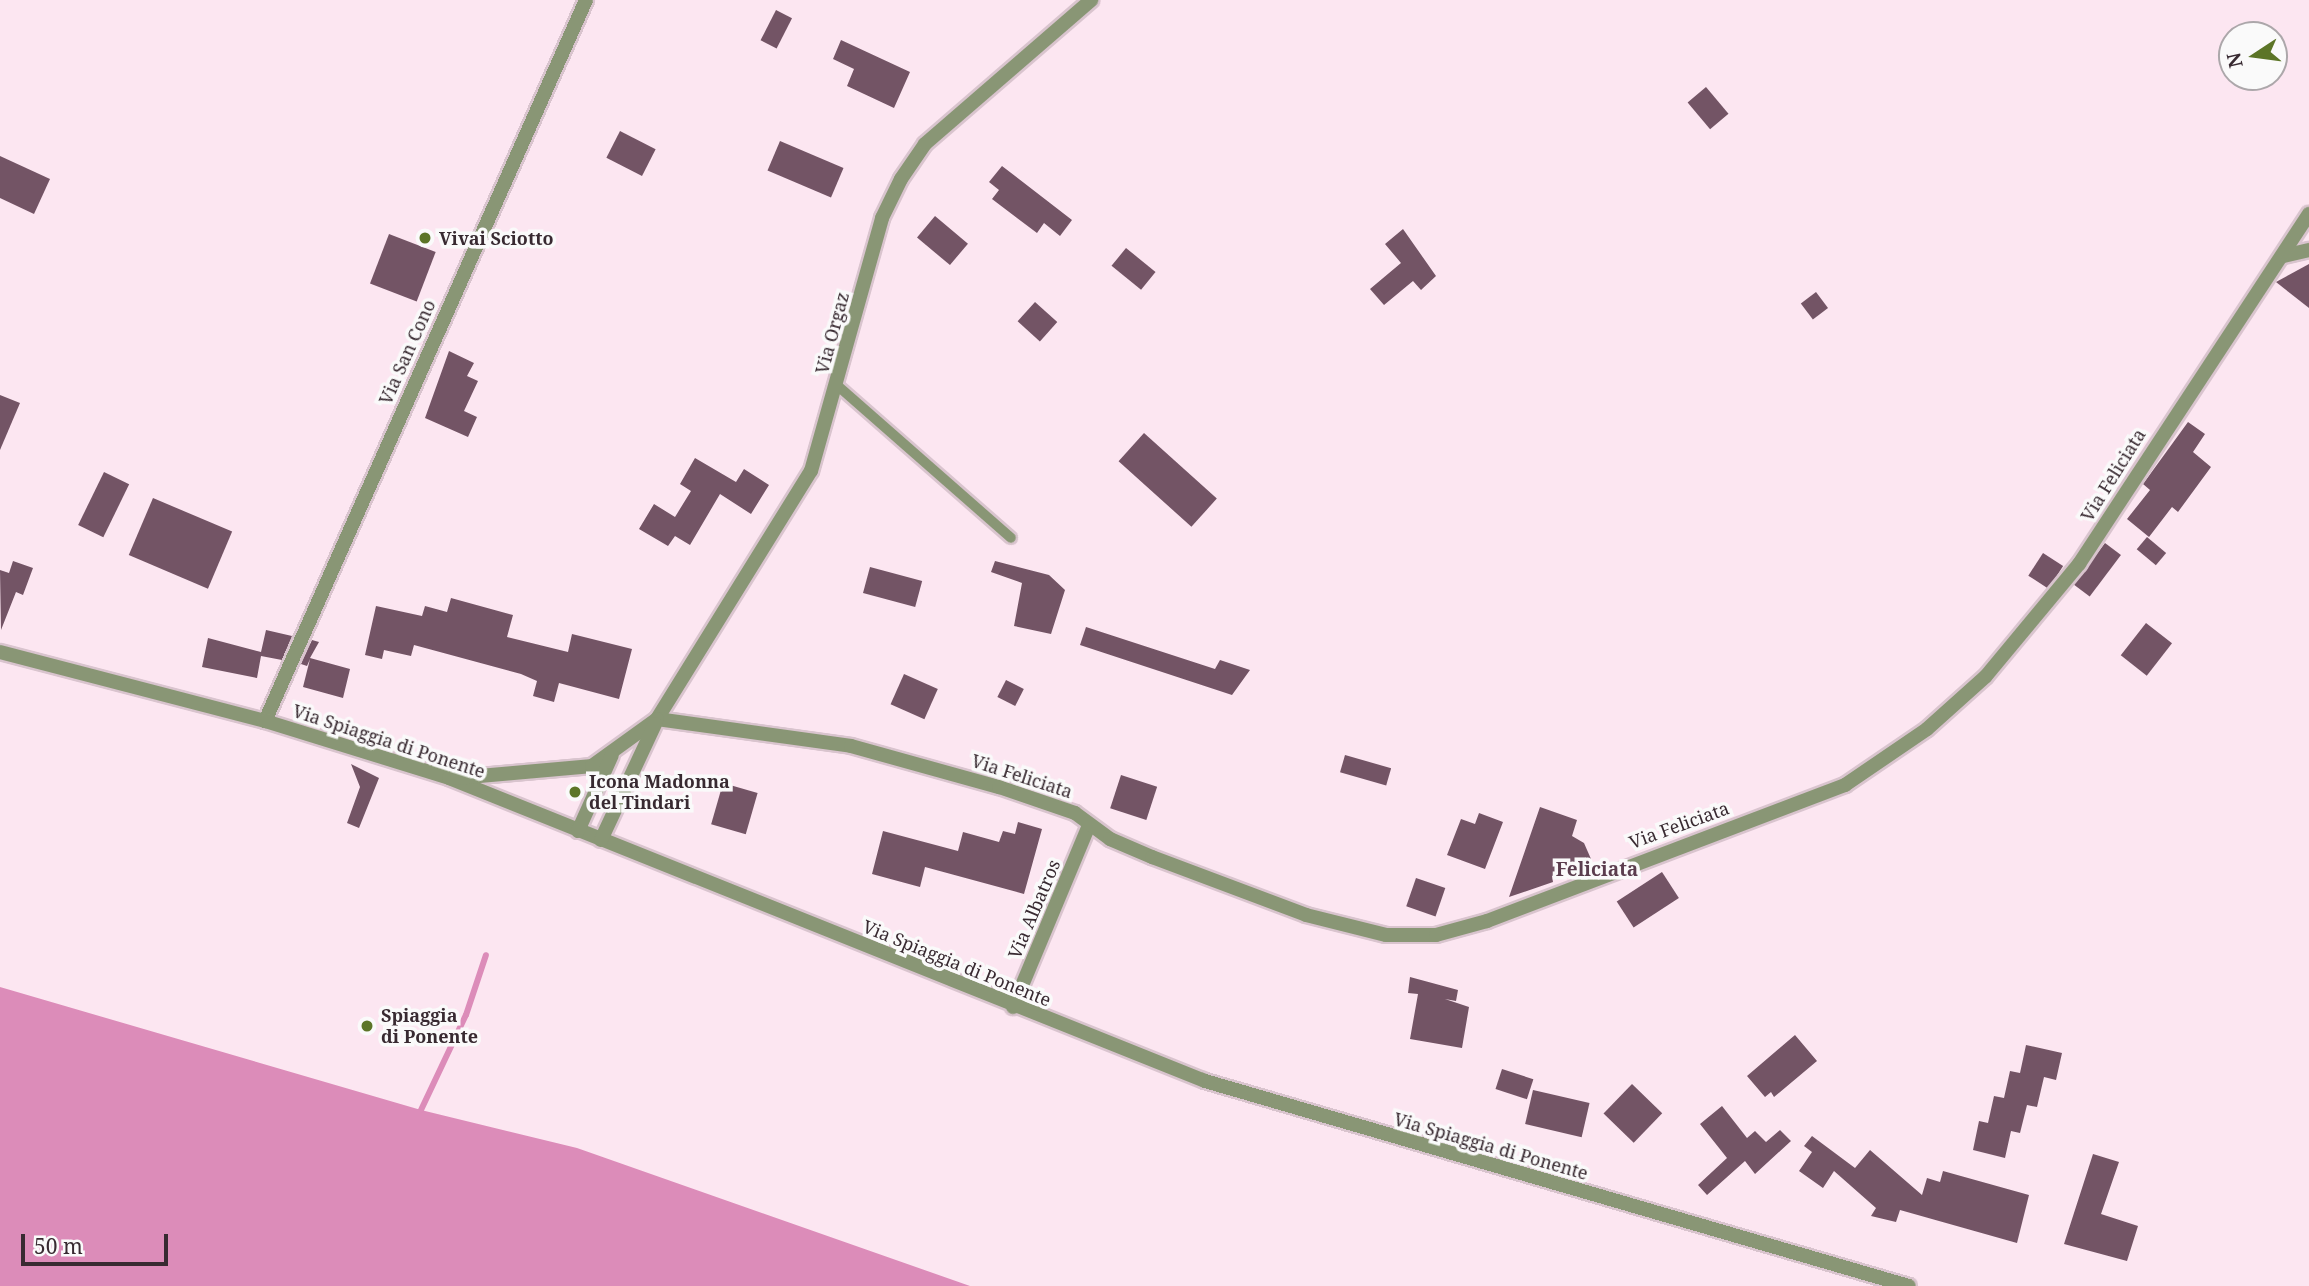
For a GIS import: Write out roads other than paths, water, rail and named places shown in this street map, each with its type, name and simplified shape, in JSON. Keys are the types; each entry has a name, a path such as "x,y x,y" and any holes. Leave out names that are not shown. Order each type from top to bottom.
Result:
{"street":[{"name":"Via San Cono","path":"265,721 586,0"},
{"name":"Via Orgaz","path":"657,719 811,471 838,386 883,218 901,179 925,144 1091,0"},
{"name":"Via Feliciata","path":"657,719 851,746 999,787 1075,813 1089,825 1152,857 1306,915 1386,935 1436,935 1845,785 1927,729 2035,622 2309,214"},
{"path":"2283,256 2309,250"},
{"name":"Via Spiaggia di Ponente","path":"0,652 265,721 449,778 1013,1007 1205,1081 1909,1286"},
{"path":"449,778 572,770 612,755 657,719"},
{"path":"601,840 657,719"},
{"path":"578,831 612,755"},
{"name":"Via Albatros","path":"1013,1007 1089,825"}],"lane":[{"path":"838,386 1011,538"}],"waterway":[{"path":"421,1110 466,1015 486,955"}],"place":[{"name":"Vivai Sciotto","path":"425,238"},
{"name":"Icona Madonna del Tindari","path":"575,792"},
{"name":"Spiaggia di Ponente","path":"367,1026"}],"district":[{"name":"Feliciata","path":"1597,870"}]}
